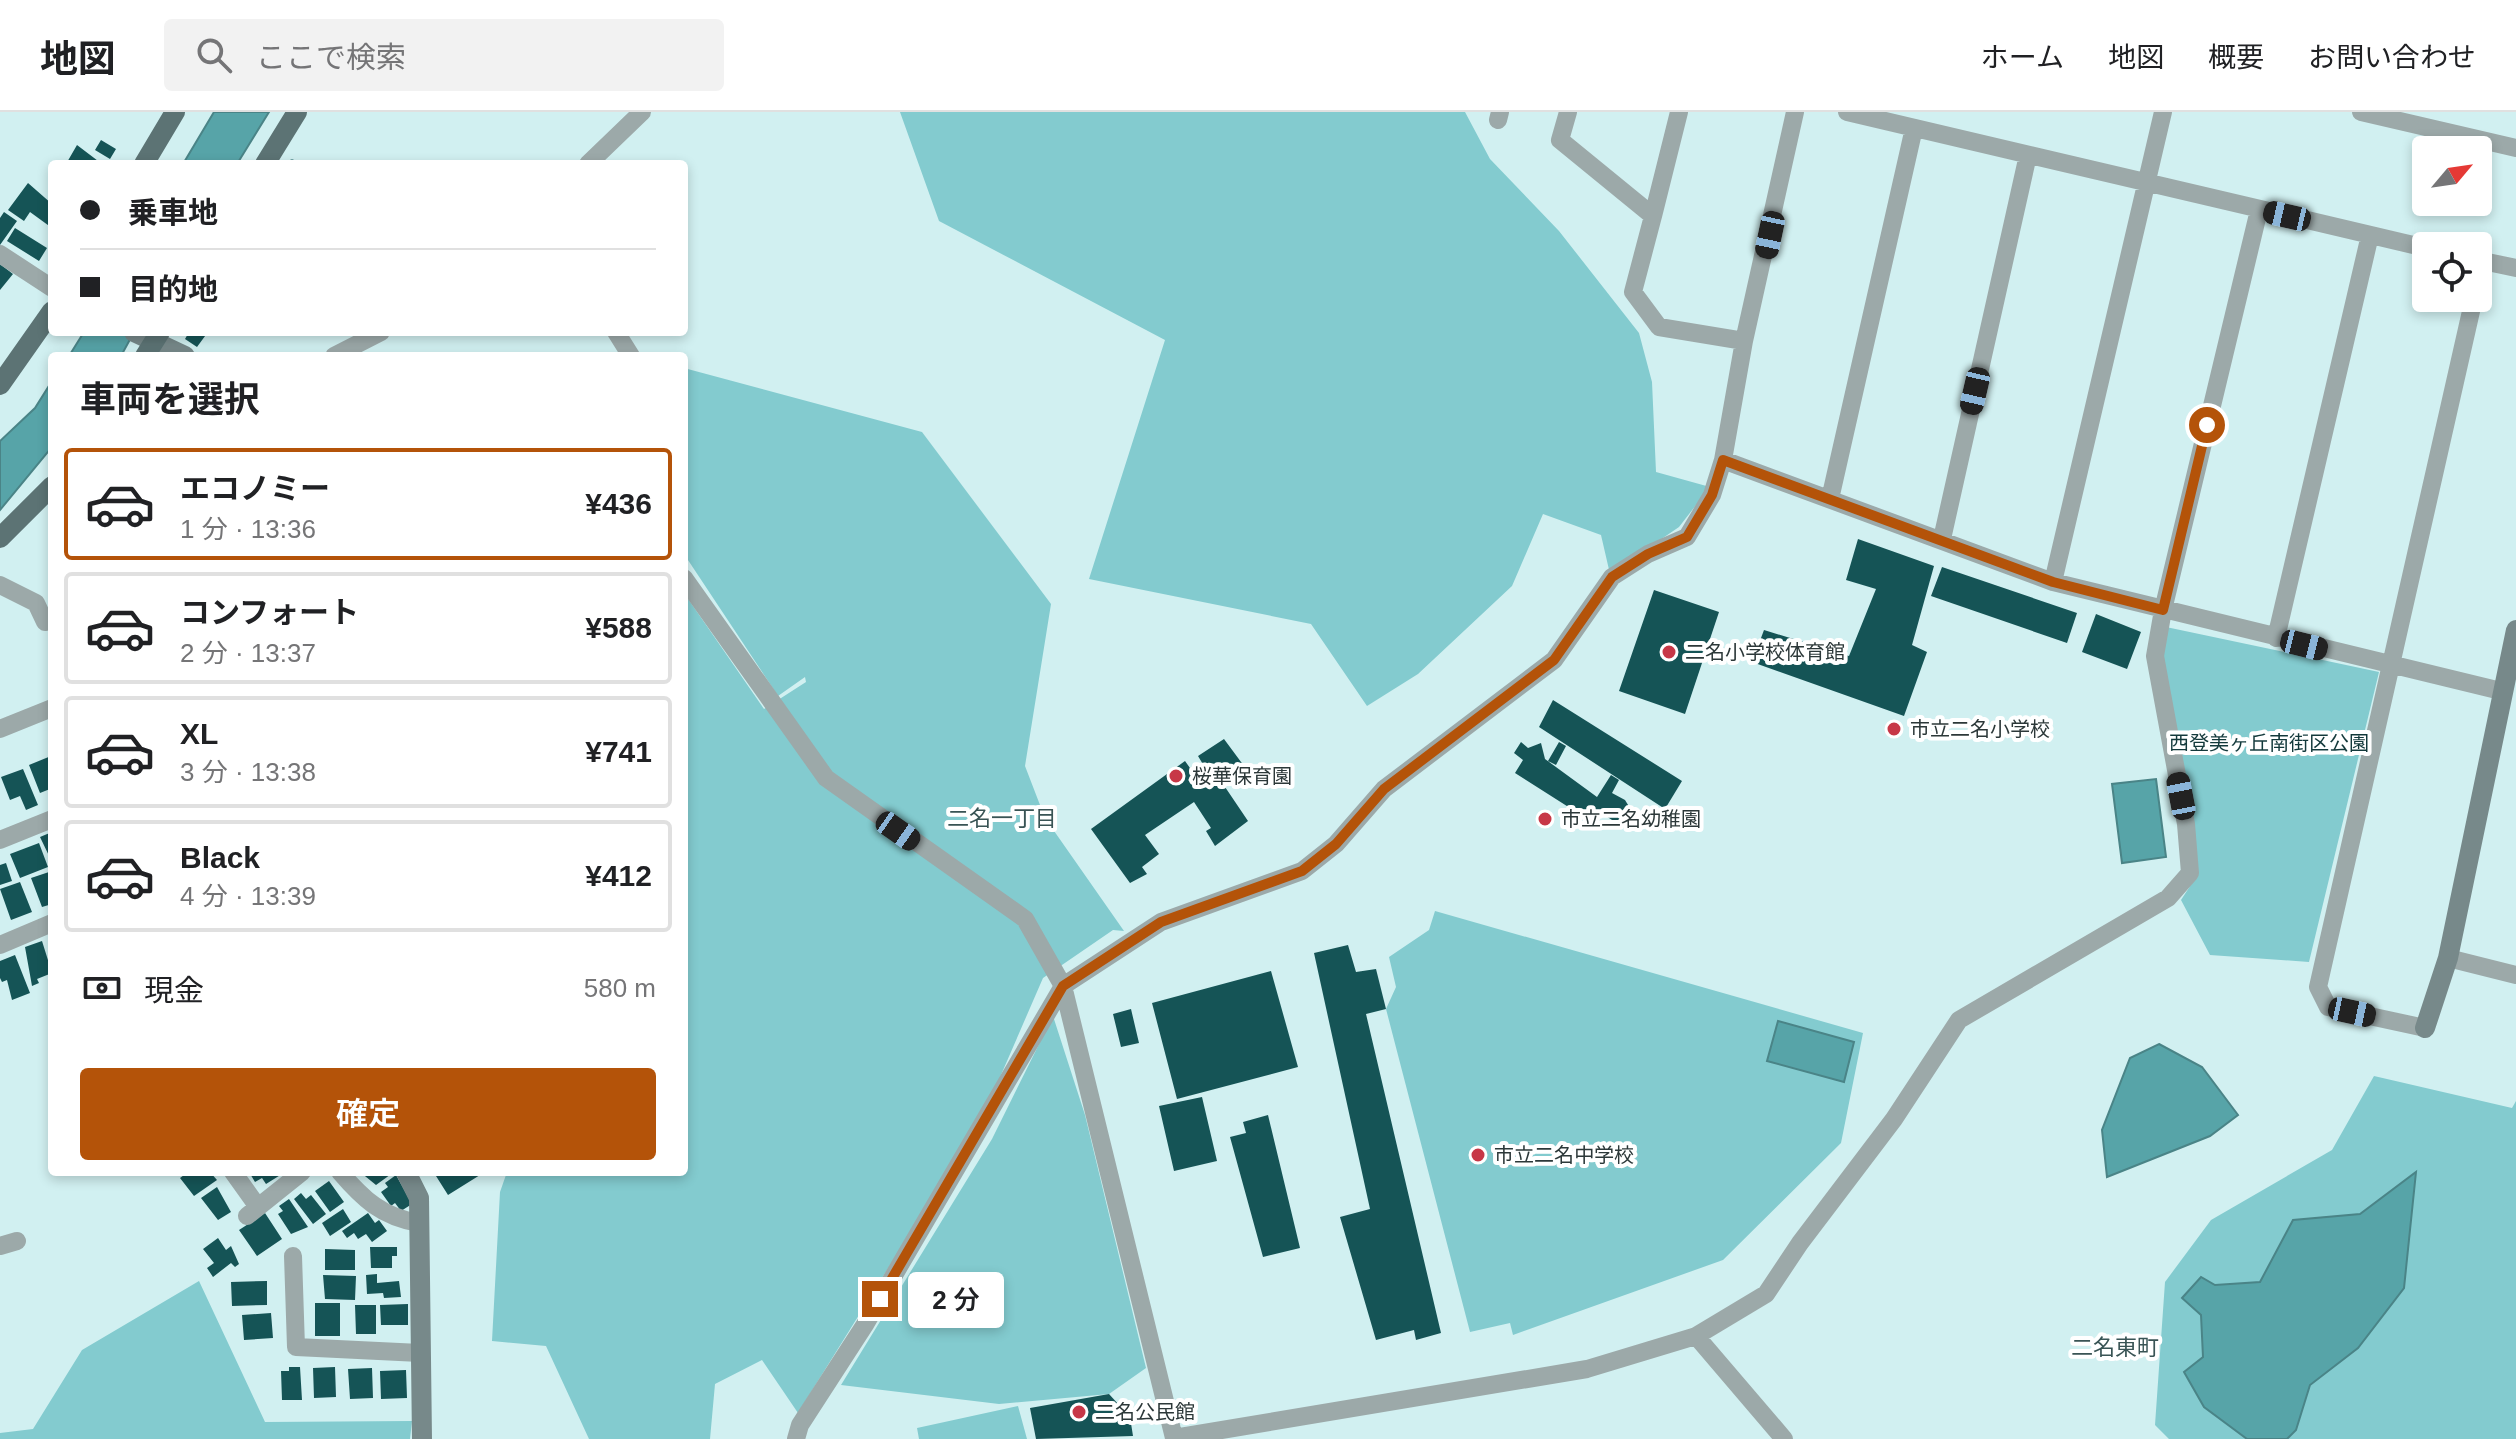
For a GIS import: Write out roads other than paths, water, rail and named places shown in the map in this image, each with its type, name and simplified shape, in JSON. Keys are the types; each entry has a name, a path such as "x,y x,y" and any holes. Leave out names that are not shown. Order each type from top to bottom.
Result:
{"main road":[{"path":"146,160 175,112"},
{"path":"267,160 297,112"},
{"path":"0,385 48,317"},
{"path":"0,538 48,490"}],"street":[{"path":"592,160 642,112"},
{"path":"1568,112 1560,140 1653,216"},
{"path":"1679,112 1633,292 1659,327 1744,341"},
{"path":"796,1439 800,1425 866,1323 1063,986 1161,922 1302,871 1336,844 1384,789 1554,660 1612,577 1648,554 1687,537 1712,495 1723,460 1744,341 1795,112"},
{"path":"1847,112 2412,245"},
{"path":"2053,582 2144,181 2163,112"},
{"path":"2361,112 2516,148"},
{"path":"1830,499 1914,128"},
{"path":"1942,539 2028,155"},
{"path":"688,584 826,778 1025,919 1063,986 1174,1438 1587,1369 1696,1336 1766,1294 1800,1243 1894,1119 1959,1020 2168,898 2190,873 2186,824 2155,656 2163,610 2259,210"},
{"path":"2276,638 2370,235"},
{"path":"0,254 48,285"},
{"path":"2492,267 2516,268"},
{"path":"2471,312 2318,987 2328,1007 2425,1028 2448,958 2516,630"},
{"path":"342,352 373,336"},
{"path":"147,340 176,352"},
{"path":"1723,460 2053,582 2501,691"},
{"path":"0,585 36,603 45,622 48,621"},
{"path":"0,729 48,710"},
{"path":"0,840 48,821"},
{"path":"0,945 48,925"},
{"path":"2448,958 2516,975"},
{"path":"235,1176 253,1211 297,1176"},
{"path":"343,1176 366,1202 404,1220 419,1223"},
{"path":"408,1176 419,1198 422,1439"},
{"path":"293,1256 296,1347 420,1353"},
{"path":"1696,1336 1784,1439"}],"place":[{"name":"二名小学校体育館","path":"1669,652"},
{"name":"市立二名小学校","path":"1894,729"},
{"name":"桜華保育園","path":"1176,776"},
{"name":"市立二名幼稚園","path":"1545,819"},
{"name":"市立二名中学校","path":"1478,1155"},
{"name":"二名公民館","path":"1079,1412"}],"district":[{"name":"二名一丁目","path":"1002,818"},
{"name":"二名東町","path":"2115,1347"}],"park label":[{"name":"西登美ヶ丘南街区公園","path":"2269,743"}]}
